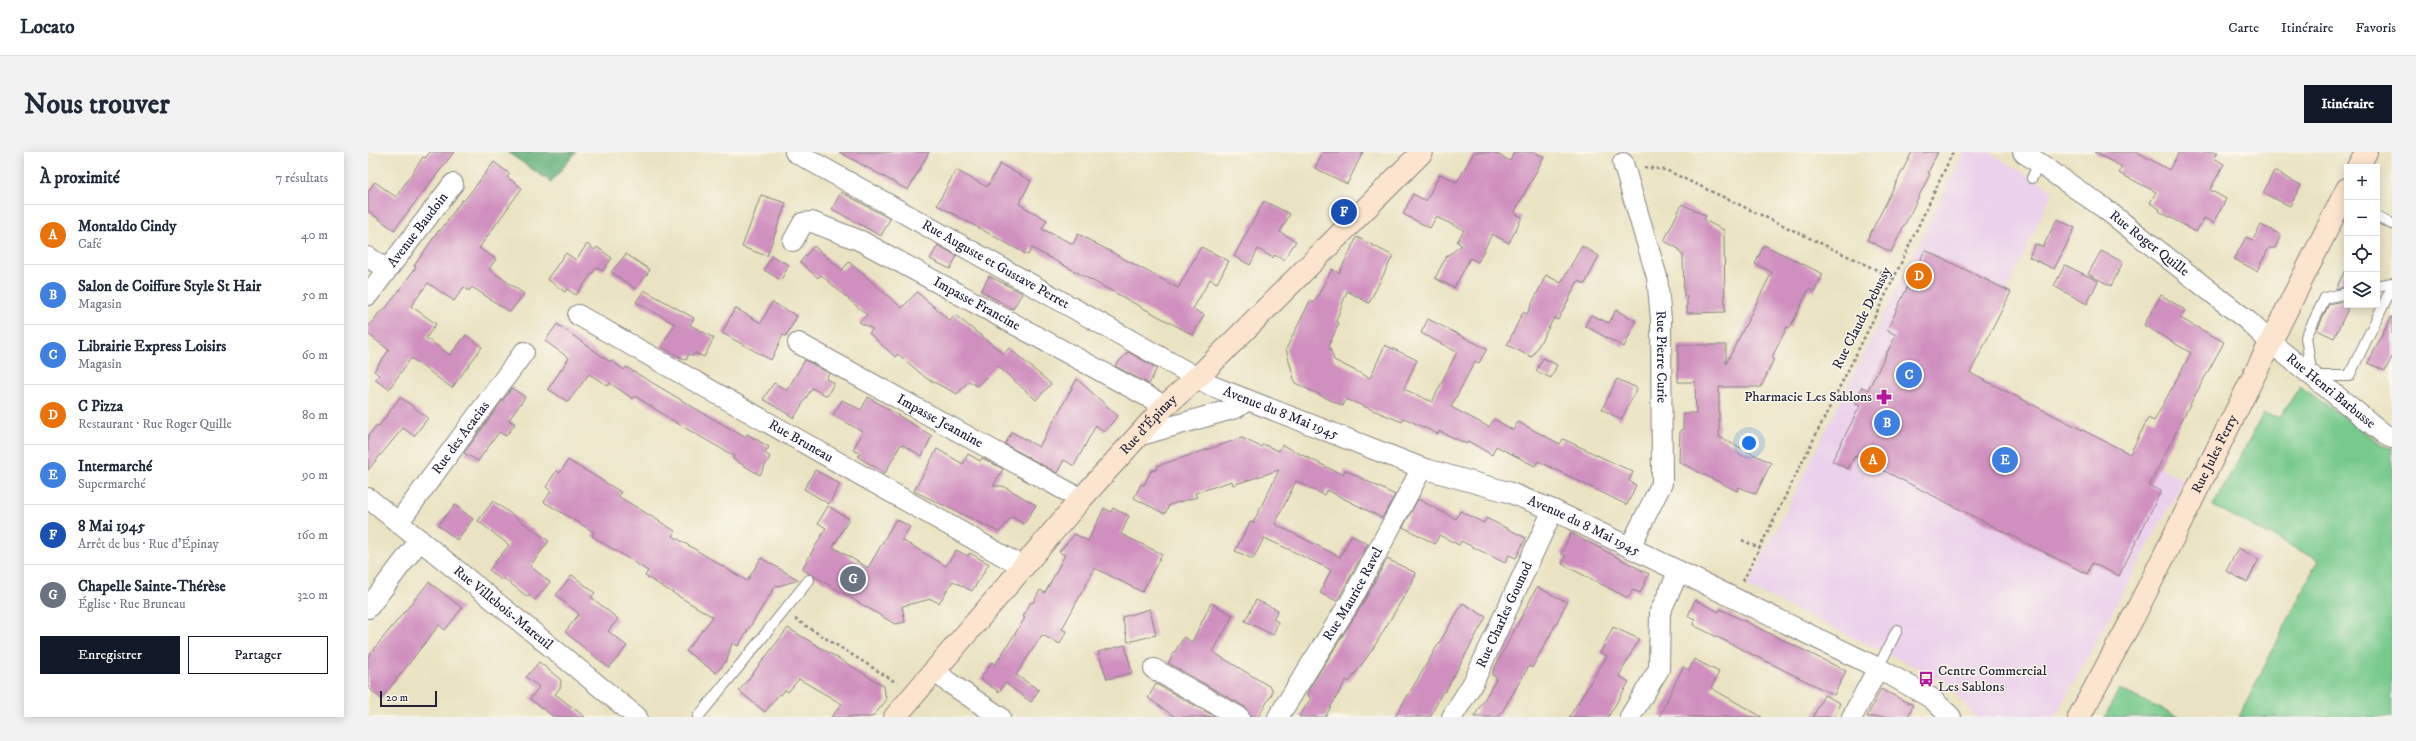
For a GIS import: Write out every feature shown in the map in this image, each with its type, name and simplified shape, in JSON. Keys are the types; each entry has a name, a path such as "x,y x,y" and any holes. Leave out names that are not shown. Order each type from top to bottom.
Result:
{"main road":[{"name":"Rue d'Épinay","path":"900,716 915,694 1081,499 1165,406 1197,377 1422,152"},
{"path":"2360,164 2366,152"},
{"name":"Rue Jules Ferry","path":"2079,717 2135,614 2270,342 2344,199"}],"street":[{"name":"Rue Auguste et Gustave Perret","path":"795,152 1197,377"},
{"name":"Rue Pierre Curie","path":"1623,163 1657,277 1661,319 1662,484 1630,547"},
{"name":"Rue Roger Quille","path":"2032,164 2117,218 2248,321 2270,342"},
{"name":"Avenue Baudoin","path":"368,295 386,269 453,184"},
{"name":"Impasse Francine","path":"793,241 803,223 812,222 862,241 1165,406"},
{"path":"368,257 386,269"},
{"name":"Rue Bruneau","path":"578,315 1023,567"},
{"name":"Rue Henri Barbusse","path":"2270,342 2384,434 2392,438"},
{"name":"Impasse Jeannine","path":"798,343 1081,499"},
{"name":"Rue des Acacias","path":"398,523 524,352"},
{"name":"Avenue du 8 Mai 1945","path":"1197,377 1212,386 1422,468 1508,492 1553,510 1878,668 1931,698 1951,717"},
{"path":"1138,436 1236,408 1248,400"},
{"name":"Rue Maurice Ravel","path":"1278,717 1352,599 1422,468"},
{"name":"Rue Villebois-Mareuil","path":"368,498 637,717"},
{"name":"Rue Charles Gounod","path":"1452,717 1473,683 1553,510"},
{"path":"368,608 420,540"},
{"path":"1630,717 1659,669 1660,612 1679,571"},
{"path":"1852,717 1878,668"},
{"path":"1154,669 1239,717"},
{"path":"935,671 1000,717"}],"lane":[{"path":"2380,218 2392,224"},
{"path":"2380,285 2392,283"},
{"path":"2344,294 2325,298 2306,337 2312,376 2349,376 2392,287"},
{"path":"698,717 809,580"},
{"path":"1878,668 1897,630"}],"path":[{"name":"Rue Claude Debussy","path":"1734,599 1894,278 1953,152"},
{"path":"1623,163 1666,170 1894,278"},
{"path":"1742,540 1759,548"},
{"path":"783,612 915,694"}],"shaded area":[{"path":"1964,152 1989,152 2053,190 1970,373 2184,480 2055,717 1976,717 1944,681 1748,587"}],"green space":[{"path":"507,152 576,152 551,182"},
{"path":"2300,386 2383,445 2392,449 2392,717 2239,717 2318,560 2213,506 2263,414 2280,417"},
{"path":"2119,689 2178,717 2105,717"}],"building":[{"path":"430,152 454,152 394,230 368,211 368,192 375,182 396,197 423,157 425,158"},
{"path":"839,152 929,152 908,190"},
{"path":"1323,152 1363,152 1347,184 1315,168"},
{"path":"1474,152 1493,152 1510,161 1514,152 1534,152 1544,157 1514,213 1522,217 1509,243 1492,234 1478,262 1470,258 1454,288 1435,278 1446,257 1462,245 1457,242 1464,230 1436,217 1430,228 1403,214 1413,194 1426,201 1440,174 1457,182"},
{"path":"1912,152 1938,152 1928,173 1930,174 1891,252 1867,240"},
{"path":"2094,152 2137,152 2169,170 2179,152 2218,152 2214,158 2224,164 2210,190 2226,199 2214,223 2204,218 2196,232 2159,211 2160,209 2150,203 2156,192 2119,173 2122,167"},
{"path":"494,162 510,174 507,177 522,188 479,248 496,259 489,269 524,294 510,312 472,287 469,291 464,287 454,301 428,283 411,306 436,324 426,338 450,355 466,335 482,347 452,388 411,358 389,389 375,380 379,375 374,371 389,350 368,334 368,327 379,313 386,308 416,267 414,266 439,230 440,231 462,200 464,201"},
{"path":"1000,164 1031,181 1019,204 1047,220 1042,229 1073,244 1078,234 1178,288 1201,247 1229,261 1217,283 1210,279 1193,309 1204,315 1193,335 1032,248 1028,255 937,205 956,170 987,187"},
{"path":"2274,171 2301,185 2290,206 2263,193"},
{"path":"841,192 890,219 881,236 832,209"},
{"path":"761,195 786,203 767,256 742,247"},
{"path":"1264,201 1290,214 1280,232 1296,241 1284,260 1274,255 1273,258 1258,249 1250,265 1234,256"},
{"path":"1682,204 1706,216 1704,220 1724,230 1725,312 1687,313 1687,296 1684,296 1683,255 1679,252 1679,249 1664,241"},
{"path":"2057,219 2075,228 2054,269 2029,257 2035,244 2043,247"},
{"path":"2261,225 2281,235 2275,248 2269,248 2257,271 2234,259 2246,237 2253,240"},
{"path":"1357,237 1393,256 1369,303 1347,291 1336,321 1339,323 1329,345 1334,360 1370,378 1385,345 1417,360 1404,389 1432,402 1457,352 1421,333 1428,319 1487,349 1479,363 1475,361 1451,407 1489,427 1494,419 1513,430 1518,422 1560,444 1563,439 1633,472 1629,481 1636,485 1627,505 1538,461 1535,466 1496,446 1492,455 1468,441 1467,444 1439,431 1438,434 1404,418 1402,422 1346,399 1343,406 1295,383 1286,349 1310,301 1314,303 1332,269 1339,273"},
{"path":"587,244 595,250 597,247 612,258 603,271 597,267 576,295 567,289 565,292 547,279 566,253 576,260"},
{"path":"938,245 957,256 950,269 930,259"},
{"path":"1764,245 1823,274 1814,292 1809,289 1790,328 1787,327 1772,357 1774,359 1761,387 1719,387 1719,437 1771,463 1756,494 1739,487 1737,491 1679,462 1680,430 1683,430 1683,413 1696,413 1695,382 1678,382 1678,345 1726,345 1726,364 1772,272 1755,264"},
{"path":"814,246 842,270 849,262 902,308 917,292 950,321 955,315 1004,354 1009,348 1051,384 1036,400 997,365 977,386 969,381 957,394 926,378 898,354 895,357 869,333 873,329 859,322 867,315 821,275 818,278 800,262"},
{"path":"1582,246 1599,256 1585,284 1578,281 1558,320 1554,318 1532,357 1507,345 1523,312 1527,314 1546,275 1561,283"},
{"path":"1925,250 2011,292 1970,373 2130,454 2148,418 2154,421 2191,353 2144,325 2161,295 2185,310 2180,318 2224,342 2187,410 2149,486 2161,491 2119,576 2092,563 2087,574 1855,456 1848,469 1832,461 1860,406 1854,403 1862,387 1868,390 1896,335 1887,330"},
{"path":"2101,251 2123,262 2111,286 2088,274"},
{"path":"626,254 650,270 636,289 611,272"},
{"path":"772,256 789,265 781,280 764,270"},
{"path":"2065,265 2098,281 2087,304 2054,286"},
{"path":"2344,272 2344,288 2336,289"},
{"path":"989,276 1022,293 1013,309 981,291"},
{"path":"644,290 694,318 690,325 714,338 704,357 695,353 693,356 689,354 686,360 661,347 675,324 636,302"},
{"path":"2344,301 2344,308 2347,308 2334,338 2317,330 2329,304"},
{"path":"772,302 797,316 786,336 783,335 771,360 722,333 735,308 761,323"},
{"path":"1616,310 1636,321 1624,347 1585,326 1591,315 1609,323"},
{"path":"2392,316 2392,357 2385,371 2368,363"},
{"path":"557,324 610,362 611,360 624,370 626,367 745,437 747,434 769,447 765,453 770,457 760,475 733,459 734,456 680,425 635,396 633,399 610,383 608,386 589,374 568,402 548,389 569,358 545,341"},
{"path":"1128,352 1157,368 1149,384 1115,366"},
{"path":"1543,358 1557,365 1551,378 1536,371"},
{"path":"805,360 829,373 826,379 834,383 827,396 812,388 794,418 763,399 774,383 787,390"},
{"path":"1077,379 1118,416 1104,432 1096,425 1074,466 1064,460 1057,473 1005,444 1012,432 1039,447"},
{"path":"1617,379 1637,388 1621,420 1602,409"},
{"path":"512,388 525,397 509,420 515,424 506,436 499,432 478,461 464,453"},
{"path":"400,397 428,418 414,436 403,428 368,470 368,436 377,425 379,426"},
{"path":"868,397 932,436 922,456 901,444 885,473 858,457 860,453 853,450 863,432 833,415 842,400 861,410"},
{"path":"1242,438 1261,447 1263,444 1279,451 1282,445 1343,475 1345,470 1395,495 1382,518 1327,490 1324,495 1296,481 1275,524 1340,557 1351,535 1368,544 1337,601 1320,593 1331,570 1264,538 1253,559 1235,551 1250,522 1253,523 1279,470 1233,485 1232,481 1195,493 1197,497 1169,505 1165,514 1134,498 1141,484 1144,485 1151,471 1158,469 1157,466"},
{"path":"937,449 963,464 968,454 980,461 982,458 1003,469 993,486 1003,486 1036,505 1024,524 1012,517 999,532 914,491"},
{"path":"568,460 621,492 618,496 675,531 673,536 747,581 761,558 799,580 778,586 776,585 738,646 732,643 727,660 716,673 686,651 713,617 645,576 648,571 592,536 594,532 544,502 551,491 546,487 556,471 560,473"},
{"path":"815,470 840,484 829,504 804,489"},
{"path":"1418,499 1456,519 1460,511 1484,523 1486,518 1526,538 1516,558 1509,555 1505,563 1461,541 1459,545 1439,535 1435,544 1403,527"},
{"path":"493,501 549,541 530,566 550,582 535,600 529,595 528,597 503,578 501,580 489,570 509,545 478,521"},
{"path":"455,505 473,519 457,540 438,525"},
{"path":"828,506 849,519 833,547 868,568 896,519 910,527 902,540 946,566 956,550 968,556 970,553 989,564 972,591 953,581 939,603 931,599 902,606 905,622 895,624 802,569 826,528 818,523"},
{"path":"1104,508 1111,512 1113,508 1129,516 1121,534 1162,554 1142,592 1095,568 1062,629 1066,631 1060,644 1042,635 1016,675 1039,690 1031,702 1005,683 999,692 980,679 992,662 995,665 1025,618 1023,617 1031,602 1033,603 1040,590 1045,593 1065,555 1059,552 1075,534 1088,541"},
{"path":"1571,533 1649,574 1640,593 1633,590 1628,598 1562,564 1566,556 1561,554"},
{"path":"2238,548 2259,559 2247,582 2226,571"},
{"path":"1387,559 1416,573 1412,583 1372,650 1349,682 1346,680 1325,717 1299,717 1311,698 1307,695 1309,689 1362,605"},
{"path":"572,575 595,593 591,597 618,619 608,631 627,646 609,668 565,632 579,614 556,595"},
{"path":"429,582 462,608 445,630 439,625 381,699 368,687 368,656"},
{"path":"1537,587 1567,602 1532,668 1529,666 1499,717 1474,717 1497,678 1492,675 1494,669"},
{"path":"1256,600 1278,610 1273,619 1278,622 1273,635 1245,621"},
{"path":"1695,600 1719,612 1720,609 1846,671 1834,695 1693,625 1695,619 1688,616"},
{"path":"1211,603 1233,615 1213,652 1272,688 1272,694 1258,717 1250,717 1245,707 1168,663 1184,637 1192,642"},
{"path":"1463,603 1486,617 1445,692 1443,691 1430,717 1395,717"},
{"path":"1150,609 1156,635 1128,642 1122,617"},
{"path":"1613,627 1639,639 1619,676 1629,682 1608,717 1569,717 1607,656 1600,653"},
{"path":"788,628 884,686 886,701 872,717 831,717 842,704 799,679 788,692 785,690 781,695 779,694 765,712 739,691"},
{"path":"1125,645 1132,673 1107,679 1098,652"},
{"path":"1694,659 1719,672 1711,688 1762,717 1659,717 1683,667 1689,670"},
{"path":"539,662 561,680 560,688 555,694 585,717 554,717 530,699 539,687 526,677"},
{"path":"1156,684 1216,717 1175,717 1148,698"},
{"path":"1881,689 1913,705 1908,717 1867,717"},
{"path":"1824,695 1840,703 1834,717 1813,717"}],"place":[{"name":"8 Mai 1945","path":"1344,212"},
{"name":"C Pizza","path":"1919,276"},
{"name":"Librairie Express Loisirs","path":"1909,375"},
{"name":"Pharmacie Les Sablons","path":"1884,397"},
{"name":"Salon de Coiffure Style St Hair","path":"1887,423"},
{"name":"Montaldo Cindy","path":"1873,460"},
{"name":"Intermarché","path":"2005,460"},
{"name":"Chapelle Sainte-Thérèse","path":"853,579"},
{"name":"Centre Commercial Les Sablons","path":"1926,679"}]}
